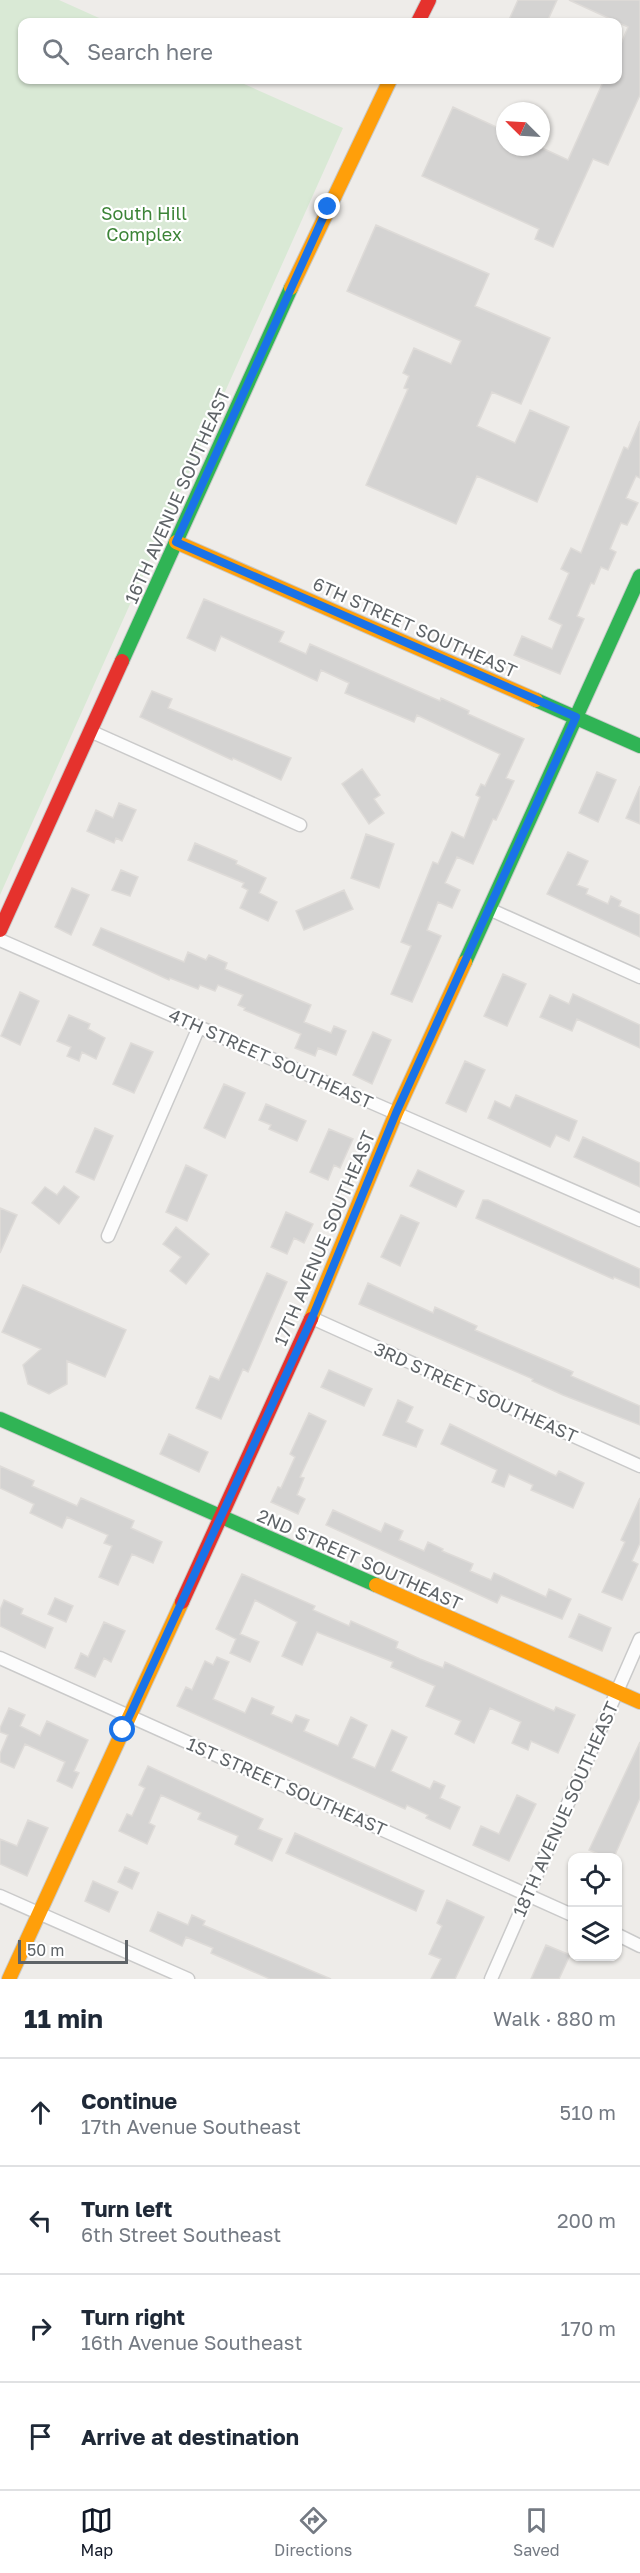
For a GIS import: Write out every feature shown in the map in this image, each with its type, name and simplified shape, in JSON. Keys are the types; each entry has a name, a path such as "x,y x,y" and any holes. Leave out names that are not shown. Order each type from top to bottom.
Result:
{"street":[{"path":"420,18 429,0"},
{"name":"16TH AVENUE SOUTHEAST","path":"0,930 328,207 388,84"},
{"name":"6TH STREET SOUTHEAST","path":"176,542 640,746"},
{"name":"17TH AVENUE SOUTHEAST","path":"9,1979 312,1318 396,1113 640,576"},
{"path":"90,731 300,825"},
{"path":"489,909 640,977"},
{"name":"4TH STREET SOUTHEAST","path":"0,940 640,1220"},
{"path":"108,1236 199,1027"},
{"name":"3RD STREET SOUTHEAST","path":"312,1318 640,1466"},
{"name":"2ND STREET SOUTHEAST","path":"0,1419 640,1702"},
{"name":"18TH AVENUE SOUTHEAST","path":"491,1979 640,1639"},
{"name":"1ST STREET SOUTHEAST","path":"0,1658 568,1913"},
{"path":"0,1896 188,1979"},
{"path":"622,1937 640,1946"}],"green space":[{"name":"South Hill Complex","path":"0,0 59,0 99,18 18,18 18,84 244,84 343,128 0,895"}],"building":[{"path":"518,0 557,0 549,18 510,18"},
{"path":"569,0 640,0 640,95 608,165 593,159 553,247 535,239 539,229 422,176 453,107 496,127 496,156 550,156 550,152 568,160 602,84 622,84 622,41 628,27 622,24 622,18 608,18"},
{"path":"376,225 489,274 475,306 550,338 521,404 492,392 477,426 515,443 530,410 569,427 537,502 477,476 456,524 366,485 408,389 404,388 409,376 403,373 414,348 451,364 461,341 347,291"},
{"path":"640,421 640,478 636,476 626,498 638,503 627,525 621,523 610,549 616,552 608,570 601,567 594,584 591,583 577,616 584,619 560,674 514,655 522,636 552,649 562,625 549,619 569,573 561,569 571,548 581,553 624,447 628,449"},
{"path":"204,599 284,632 279,642 306,654 310,644 440,701 441,698 469,711 468,714 524,739 506,778 514,781 496,820 493,819 473,864 457,857 445,883 460,890 452,908 438,902 427,930 441,936 412,1002 391,994 411,946 401,942 433,862 438,864 452,832 464,838 480,797 476,795 481,784 485,786 500,754 417,715 414,722 345,693 349,683 321,670 317,681 221,636 215,651 187,638"},
{"path":"152,691 172,699 168,708 291,758 281,780 140,717"},
{"path":"362,769 380,795 374,799 384,813 369,824 342,784"},
{"path":"597,772 616,780 598,822 579,813"},
{"path":"640,786 640,824 626,818"},
{"path":"119,803 136,810 122,841 116,838 114,843 87,831 96,810 113,818"},
{"path":"366,834 394,844 379,888 351,878"},
{"path":"195,843 237,861 236,864 266,878 259,893 277,902 268,921 240,908 248,890 242,887 244,883 188,860"},
{"path":"568,852 588,861 577,885 588,889 586,894 608,904 611,896 621,901 619,906 640,915 640,937 547,894"},
{"path":"121,870 138,877 130,896 112,890"},
{"path":"72,888 89,895 71,935 55,927"},
{"path":"344,890 353,909 304,930 296,911"},
{"path":"101,928 184,962 188,952 206,960 209,955 227,963 225,969 311,1005 304,1022 331,1033 334,1026 346,1031 336,1055 318,1048 315,1056 295,1048 301,1034 244,1010 245,1008 238,1005 243,995 218,985 215,991 200,985 198,989 170,978 169,980 93,945"},
{"path":"503,974 526,984 507,1026 484,1016"},
{"path":"20,992 39,1001 20,1045 1,1036"},
{"path":"573,994 640,1025 640,1048 577,1019 572,1031 540,1017 550,995 569,1004"},
{"path":"69,1015 90,1024 88,1029 105,1038 96,1059 82,1052 79,1061 67,1056 71,1047 57,1041"},
{"path":"373,1032 391,1040 372,1084 353,1075"},
{"path":"131,1043 153,1052 134,1093 113,1084"},
{"path":"465,1061 485,1070 466,1112 446,1103"},
{"path":"224,1084 245,1093 225,1138 204,1128"},
{"path":"516,1095 577,1121 569,1141 556,1135 550,1147 488,1118 495,1101 510,1108"},
{"path":"266,1104 306,1121 297,1141 269,1129 271,1125 259,1120"},
{"path":"95,1128 113,1136 94,1180 76,1172"},
{"path":"329,1129 353,1139 340,1168 334,1165 328,1180 310,1172"},
{"path":"583,1137 640,1163 640,1187 574,1157"},
{"path":"186,1165 207,1175 187,1221 166,1212"},
{"path":"418,1170 464,1191 456,1207 410,1186"},
{"path":"64,1186 79,1197 59,1224 32,1203 45,1187 57,1195"},
{"path":"483,1200 488,1200 640,1269 640,1288 614,1277 613,1279 476,1218"},
{"path":"0,1208 17,1215 0,1253"},
{"path":"286,1212 313,1224 304,1243 294,1238 287,1254 271,1247"},
{"path":"401,1215 419,1223 400,1266 381,1257"},
{"path":"176,1227 209,1254 186,1284 170,1271 181,1257 163,1244"},
{"path":"267,1273 287,1282 248,1372 243,1369 221,1419 196,1408 210,1376 219,1380"},
{"path":"368,1283 433,1313 435,1307 477,1326 475,1330 573,1372 571,1376 640,1406 640,1425 563,1395 532,1381 533,1379 359,1304"},
{"path":"23,1285 126,1330 105,1377 67,1361 67,1384 49,1394 28,1384 23,1365 41,1349 2,1332"},
{"path":"329,1370 372,1389 364,1406 321,1387"},
{"path":"398,1400 413,1407 406,1422 423,1430 416,1447 383,1435"},
{"path":"309,1413 326,1421 300,1477 304,1478 297,1495 305,1499 298,1514 271,1502 278,1487 281,1488 295,1457 290,1454"},
{"path":"450,1424 556,1476 559,1471 584,1483 573,1508 531,1490 533,1485 509,1474 504,1487 492,1482 497,1470 441,1444"},
{"path":"169,1434 208,1452 199,1472 160,1454"},
{"path":"0,1466 34,1481 32,1486 77,1506 81,1498 134,1521 131,1528 162,1542 153,1563 132,1554 118,1585 99,1577 112,1546 104,1543 108,1535 67,1517 62,1528 30,1513 34,1504 0,1488"},
{"path":"640,1498 640,1543 632,1561 638,1564 622,1600 602,1592 625,1542 621,1540"},
{"path":"333,1510 381,1532 385,1523 403,1531 399,1540 424,1551 428,1542 443,1549 442,1551 473,1564 470,1571 491,1580 494,1573 546,1597 549,1589 571,1599 562,1619 501,1595 497,1603 326,1525"},
{"path":"242,1574 315,1606 313,1610 349,1626 351,1621 398,1642 396,1648 420,1659 443,1668 445,1662 554,1711 556,1707 575,1715 558,1753 531,1741 528,1750 512,1743 521,1722 490,1708 474,1743 455,1734 461,1721 426,1706 435,1686 391,1667 393,1662 317,1632 302,1665 282,1656 297,1622 255,1600 240,1634 259,1642 250,1662 230,1653 236,1639 216,1629"},
{"path":"55,1598 73,1606 66,1622 48,1614"},
{"path":"4,1600 23,1609 21,1614 53,1628 45,1648 0,1626 0,1610"},
{"path":"579,1614 611,1628 602,1651 569,1637"},
{"path":"104,1622 125,1631 111,1662 104,1658 95,1677 75,1668 81,1653 88,1657"},
{"path":"217,1657 229,1662 213,1699 245,1713 252,1698 274,1707 271,1714 292,1723 296,1715 309,1720 304,1731 338,1746 351,1717 367,1725 352,1758 375,1768 392,1730 407,1737 391,1771 430,1789 434,1781 445,1786 440,1798 460,1807 450,1829 426,1818 428,1815 407,1805 405,1809 177,1706 186,1687 192,1690 205,1661 213,1665"},
{"path":"9,1708 25,1715 20,1726 40,1736 47,1721 88,1740 74,1771 79,1773 72,1788 57,1781 65,1762 25,1744 14,1768 0,1762 0,1754 8,1735 0,1732 0,1728"},
{"path":"640,1742 640,1798 616,1853 596,1853 589,1850"},
{"path":"148,1766 263,1819 258,1829 282,1839 272,1861 235,1844 238,1836 198,1819 201,1813 161,1795 149,1823 155,1826 147,1844 119,1831 127,1814 132,1816 145,1788 139,1785"},
{"path":"517,1795 536,1804 509,1861 473,1845 481,1826 499,1834"},
{"path":"28,1820 48,1828 27,1876 0,1864 0,1839 17,1846"},
{"path":"295,1833 424,1891 416,1911 286,1853"},
{"path":"125,1867 139,1873 132,1889 118,1882"},
{"path":"93,1881 118,1892 109,1912 85,1901"},
{"path":"447,1900 484,1917 455,1979 431,1979 441,1959 429,1954 442,1926 437,1923"},
{"path":"158,1912 188,1925 192,1915 205,1921 203,1925 331,1979 270,1979 211,1953 213,1948 186,1937 182,1946 150,1931"},
{"path":"546,1945 568,1954 559,1979 531,1979"}],"traffic: fast":[{"path":"122,661 291,288"},
{"path":"465,962 640,576"},
{"path":"536,700 640,746"},
{"path":"0,1419 376,1585"}],"traffic: slow":[{"path":"291,288 388,84"},
{"path":"176,542 536,700"},
{"path":"311,1319 396,1113 465,962"},
{"path":"376,1585 640,1702"},
{"path":"9,1979 182,1602"}],"traffic: jam":[{"path":"420,18 429,0"},
{"path":"0,930 122,661"},
{"path":"182,1602 311,1319"}],"route":[{"path":"123,1730 312,1318 396,1113 576,717 176,542 328,207"}]}
